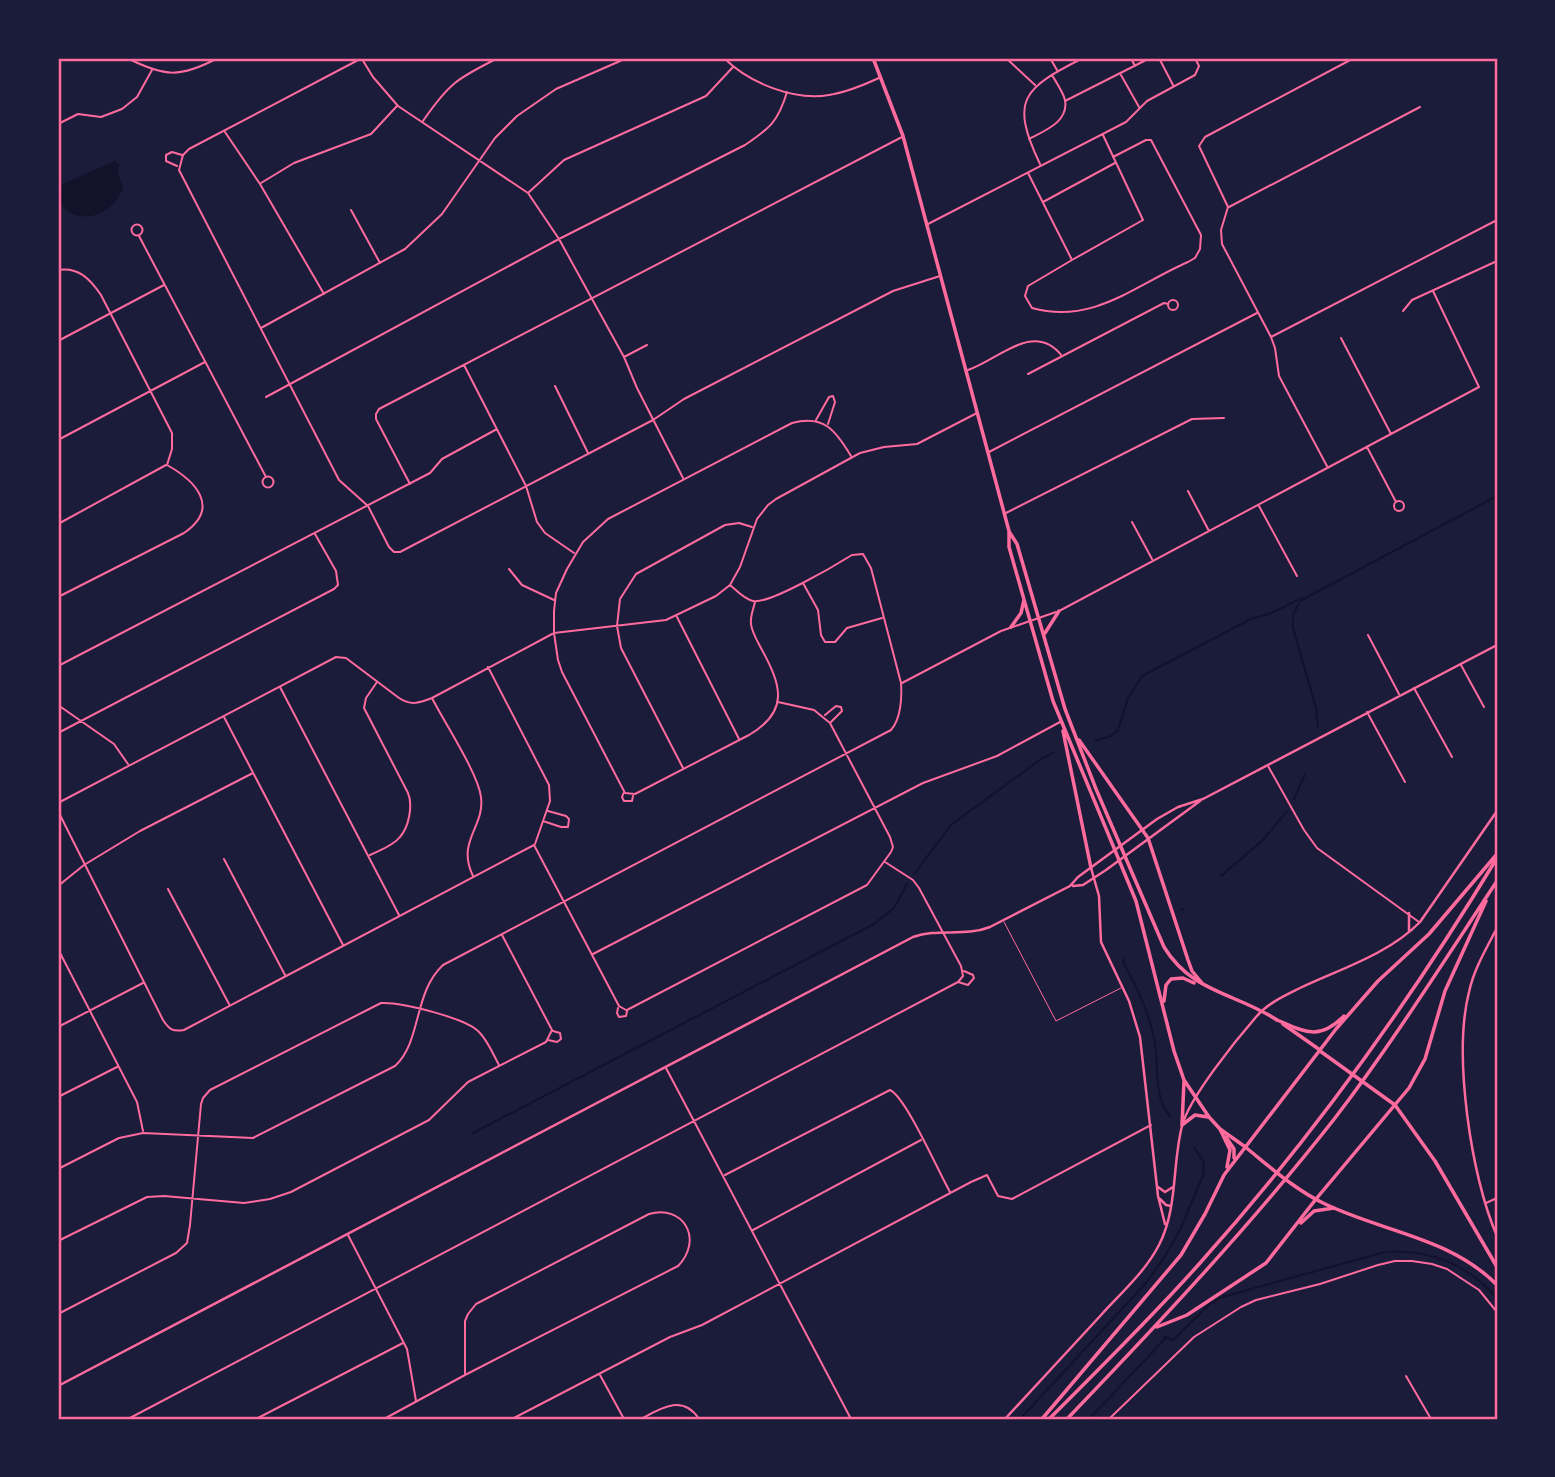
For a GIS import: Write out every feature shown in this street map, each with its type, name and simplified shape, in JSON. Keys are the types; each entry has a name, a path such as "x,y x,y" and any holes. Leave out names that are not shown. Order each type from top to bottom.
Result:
{"main road":[{"path":"873,58 903,136 1004,514 1009,531 1017,544 1060,694 1130,869 1171,958 1194,981 1209,989"},
{"path":"1009,531 1009,547 1061,722 1091,868"},
{"path":"1011,627 1021,613 1025,598"},
{"path":"1044,634 1059,611"},
{"path":"1061,722 1136,901 1174,1051 1184,1080 1194,1098 1234,1149 1233,1161"},
{"path":"1075,734 1099,772 1143,828 1188,960 1199,980 1209,989"},
{"path":"1042,1419 1181,1255 1233,1161 1358,1003 1429,934 1497,856"},
{"path":"1049,1419 1175,1290 1255,1198 1376,1040 1452,929 1497,856"},
{"path":"1156,1327 1187,1315 1266,1263 1395,1105 1425,1059 1445,991 1497,881"},
{"path":"1067,1419 1156,1327 1254,1217 1337,1115 1408,1017 1492,890"},
{"path":"1163,1006 1166,985 1171,979 1183,978 1272,1016 1377,1090 1395,1105 1435,1161 1497,1267"},
{"path":"1277,1020 1304,1031 1321,1032 1335,1025 1358,1003"},
{"path":"1182,1125 1184,1080"},
{"path":"1182,1125 1195,1115 1209,1117"},
{"path":"1220,1129 1316,1199 1334,1208 1447,1248 1482,1270 1497,1286"},
{"path":"1220,1129 1230,1150 1226,1172"},
{"path":"1294,1229 1314,1211 1334,1208"}],"street":[{"path":"127,58 152,70 182,73 218,58"},
{"path":"683,479 653,420 624,357 559,239 528,193 398,106 373,78 362,58 189,149 183,155 180,174 339,480 368,506 394,552 400,552 653,420 684,399 893,290 941,276"},
{"path":"422,122 446,89 457,79 498,58"},
{"path":"260,328 381,264 419,237 442,214 506,127 535,102 556,89 627,58"},
{"path":"724,58 754,81 787,92 827,95 859,87 881,76"},
{"path":"1006,58 1036,86"},
{"path":"1050,58 1057,71"},
{"path":"1041,165 1028,140 1024,113 1036,86 1057,71 1083,58"},
{"path":"1131,58 1135,66"},
{"path":"1065,101 1150,58"},
{"path":"1159,58 1174,86"},
{"path":"928,224 1126,122 1147,101 1195,75 1199,66 1195,58"},
{"path":"1328,469 1279,376 1271,337 1222,244 1221,230 1228,207 1200,150 1200,142 1205,136 1354,58"},
{"path":"528,193 564,160 706,96 733,67"},
{"path":"58,124 78,114 101,117 122,110 137,97 152,70"},
{"path":"1028,140 1055,126 1062,115 1065,101 1052,74"},
{"path":"1121,74 1140,108"},
{"path":"266,397 559,239 745,145 770,129 787,92"},
{"path":"260,184 294,163 371,134 398,106"},
{"path":"1228,207 1420,107"},
{"path":"224,131 260,184 324,294"},
{"path":"1102,134 1143,220 1028,286 1025,296 1032,308 1045,312 1090,310 1188,262 1195,258 1200,249 1200,229 1151,140 1113,157"},
{"path":"410,484 376,419 379,409 903,136"},
{"path":"180,167 169,163 166,157 172,152 183,155"},
{"path":"1043,202 1116,163"},
{"path":"1028,172 1072,260"},
{"path":"351,210 381,264"},
{"path":"1271,337 1497,220"},
{"path":"139,236 266,477"},
{"path":"1403,311 1412,300 1497,261"},
{"path":"58,271 74,270 84,275 101,295 172,433 173,449 167,465 58,524"},
{"path":"58,341 165,285"},
{"path":"901,683 1011,627 1059,611 1479,387 1433,291"},
{"path":"1028,374 1164,303 1168,304"},
{"path":"988,453 1257,313"},
{"path":"1340,338 1391,435"},
{"path":"966,371 1030,341 1047,343 1063,356"},
{"path":"624,357 647,345"},
{"path":"58,440 206,361"},
{"path":"464,365 526,486 533,514 541,528 575,553"},
{"path":"555,386 588,454"},
{"path":"816,421 826,401 832,396 835,402 827,425"},
{"path":"370,412 376,414"},
{"path":"58,803 341,656 407,703 419,703 554,633 677,617 724,592 730,585 740,567 753,527 768,505 776,499 851,457 884,446 917,444 978,413"},
{"path":"1004,514 1192,419 1224,418"},
{"path":"755,602 751,629 776,678 778,702 766,724 633,795 624,792 562,672 554,633 555,600 575,553 608,519 792,423 816,421 827,425 838,436 851,457"},
{"path":"58,666 410,484 430,473 442,460 497,429"},
{"path":"1367,447 1396,502"},
{"path":"58,597 184,533 194,525 202,504 197,487 184,474 167,465"},
{"path":"1188,491 1209,531"},
{"path":"1259,506 1297,576"},
{"path":"1132,522 1153,560"},
{"path":"684,769 626,660 617,626 620,600 636,574 725,525 739,523 753,527"},
{"path":"58,733 334,589 338,585 338,577 315,533"},
{"path":"393,559 394,552"},
{"path":"58,1169 119,1138 143,1132 253,1138 395,1066 404,1055 427,985 443,965 895,726 902,697 901,683 871,568 863,554 852,555 768,599 755,602 730,585"},
{"path":"509,569 522,585 555,600"},
{"path":"803,582 818,610 821,635 825,642 835,642 847,628 883,618"},
{"path":"677,617 740,740"},
{"path":"1368,635 1400,695"},
{"path":"58,1386 913,937 930,933 981,931 1070,886 1143,828 1178,807 1203,799 1497,645"},
{"path":"1460,664 1485,707"},
{"path":"58,811 163,1020 173,1031 184,1030 534,845 547,811 551,793 549,785 488,667"},
{"path":"369,856 399,839 411,807 408,793 364,708 366,698 377,682"},
{"path":"280,686 400,916"},
{"path":"1415,688 1452,757"},
{"path":"432,698 479,790 480,810 466,853 473,877"},
{"path":"627,1010 867,885 893,847 876,808 830,723 814,710 778,702"},
{"path":"58,705 114,744 128,765"},
{"path":"824,716 836,706 841,707 842,711 830,723"},
{"path":"1367,712 1405,782"},
{"path":"224,717 343,946"},
{"path":"593,954 923,783 997,756 1061,722"},
{"path":"1267,765 1317,848 1420,922"},
{"path":"58,886 84,865 140,831 254,773"},
{"path":"624,792 622,797 626,802 632,802 633,795"},
{"path":"1070,886 1083,885 1094,878 1203,799"},
{"path":"543,821 565,828 569,823 566,816 547,811"},
{"path":"1005,1419 1135,1280 1154,1254 1166,1227 1171,1206 1182,1125 1194,1098 1249,1025 1268,1005 1407,934 1420,922 1497,811"},
{"path":"534,845 619,1006 627,1010"},
{"path":"225,859 286,976"},
{"path":"128,1419 958,982 962,979 962,970 919,888 913,880 885,862"},
{"path":"1091,868 1100,896 1101,942 1123,987 1140,1037 1158,1196 1166,1227"},
{"path":"168,889 229,1005"},
{"path":"1407,934 1409,913"},
{"path":"1497,928 1472,979 1464,1034 1465,1079 1471,1128 1486,1203 1497,1236"},
{"path":"58,1241 147,1197 244,1203 291,1192 429,1120 463,1086 499,1065 548,1040 556,1042 561,1039 560,1033 552,1030 502,934"},
{"path":"58,948 137,1102 143,1132"},
{"path":"958,982 968,985 974,978 962,970"},
{"path":"58,1027 144,983"},
{"path":"58,1314 180,1250 188,1237 201,1104 210,1090 374,1005 394,1003 472,1026 483,1037 499,1065"},
{"path":"619,1006 619,1017 626,1016 627,1010"},
{"path":"548,1040 552,1030"},
{"path":"58,1097 118,1066"},
{"path":"666,1068 851,1419"},
{"path":"723,1175 890,1090 901,1100 950,1193"},
{"path":"512,1419 670,1337 702,1325 987,1175 998,1196 1012,1199 1152,1125"},
{"path":"752,1231 922,1140"},
{"path":"1157,1186 1165,1192 1175,1185"},
{"path":"1158,1196 1166,1205 1171,1206"},
{"path":"1486,1203 1497,1198"},
{"path":"384,1419 672,1269 684,1259 692,1242 686,1227 673,1215 657,1211 476,1304 467,1314 465,1375"},
{"path":"348,1235 404,1342 416,1402"},
{"path":"1109,1419 1194,1337 1241,1307 1256,1300 1320,1284 1378,1265 1412,1261 1447,1269 1479,1290 1497,1312"},
{"path":"256,1419 404,1342"},
{"path":"600,1374 624,1419"},
{"path":"1406,1376 1431,1419"},
{"path":"641,1419 664,1407 677,1404 690,1408 699,1419"}],"lane":[{"path":"1003,920 1056,1021 1123,987"}],"shaded area":[{"path":"114,161 119,164 118,174 123,188 114,203 103,212 90,216 78,216 68,212 61,204 59,195 63,184"}],"waterway":[{"path":"1318,727 1316,708 1293,628 1293,615 1300,601 1497,496"},
{"path":"1095,741 1111,736 1118,730 1128,698 1142,676 1251,619 1269,614 1302,598"},
{"path":"914,874 951,825 1054,752"},
{"path":"1294,799 1305,774"},
{"path":"1221,876 1263,840 1287,811"},
{"path":"473,1133 874,924 894,908 907,884"},
{"path":"1125,958 1123,962 1142,999 1152,1028 1161,1099 1170,1116"},
{"path":"1020,1419 1146,1283 1165,1256 1181,1228 1203,1175 1204,1163 1194,1147"},
{"path":"1164,1337 1173,1340 1210,1304 1222,1297 1385,1252 1418,1253 1447,1261 1473,1276 1497,1298"},
{"path":"1089,1419 1165,1339"}]}
